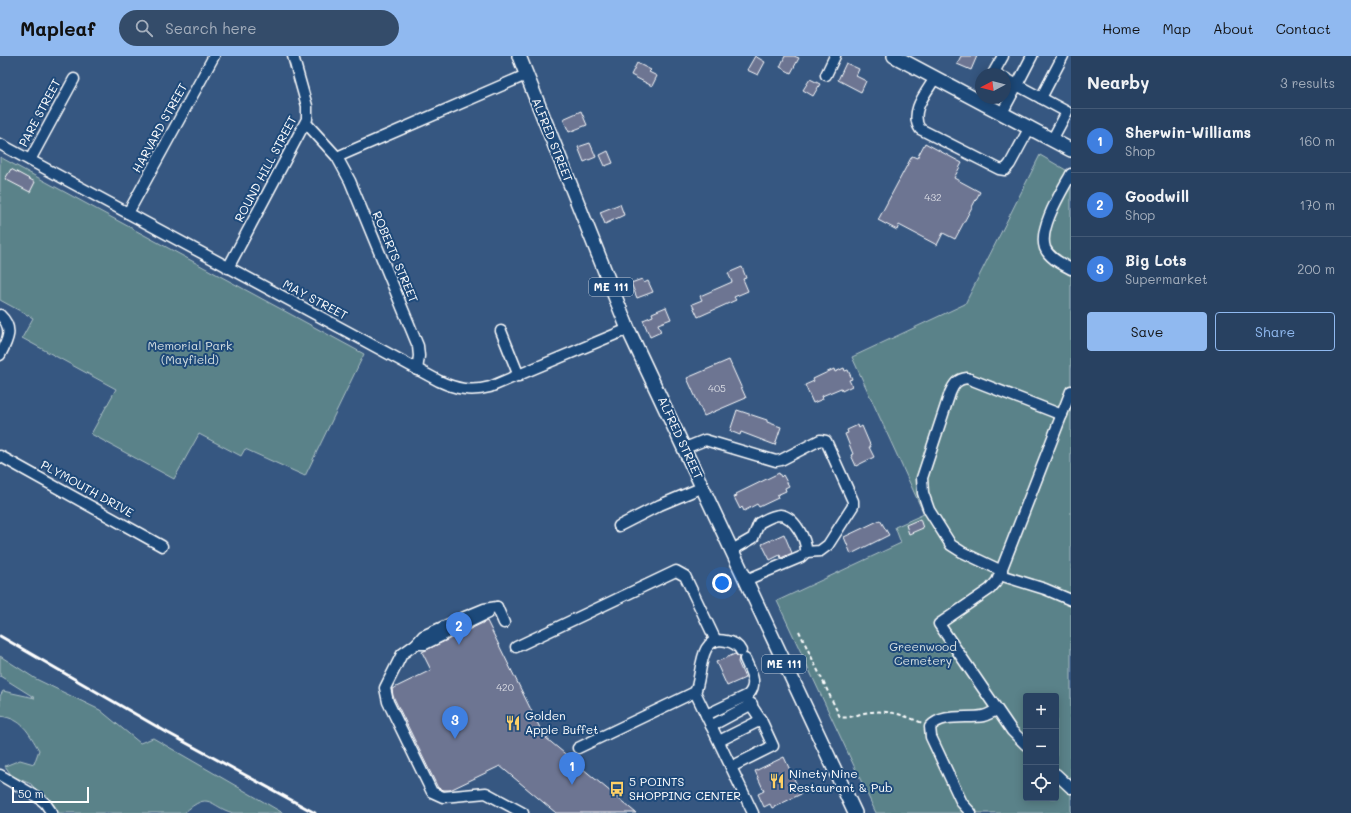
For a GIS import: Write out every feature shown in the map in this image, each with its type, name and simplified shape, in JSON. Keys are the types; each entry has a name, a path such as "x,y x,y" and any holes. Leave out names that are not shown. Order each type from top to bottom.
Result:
{"main road":[{"name":"ALFRED STREET","path":"519,56 628,329 855,813"},
{"path":"894,56 1071,150"}],"street":[{"name":"HARVARD STREET","path":"128,213 214,56"},
{"name":"ROUND HILL STREET","path":"228,268 296,138 306,123 308,114 307,106 293,56"},
{"path":"826,75 836,56"},
{"path":"996,68 1003,56"},
{"path":"1002,113 1032,56"},
{"path":"1041,98 1063,56"},
{"path":"337,157 526,75"},
{"path":"935,78 916,110 916,122 920,129 999,169 1005,170 1010,164 1030,127"},
{"name":"PARE STREET","path":"30,160 74,79"},
{"path":"1011,82 1041,98 1070,110 1052,140"},
{"name":"ROBERTS STREET","path":"306,123 337,157 350,182 418,346 419,356 417,370"},
{"name":"MAY STREET","path":"0,144 417,370 448,385 469,390 490,387 628,329"},
{"path":"1071,174 1054,207 1044,236 1045,247 1049,255 1071,269"},
{"path":"0,315 8,327 9,336 0,355"},
{"path":"501,331 519,376"},
{"path":"1062,415 967,378 960,379 956,382 950,393 922,478 922,493 929,510 951,545 1001,573 1071,600"},
{"path":"1023,742 1012,731 997,710 939,624 990,589 1001,573 1071,391"},
{"path":"685,448 705,440 776,460 781,460 820,440 826,441 853,501 852,511 828,545 820,551 806,552 801,557 746,580"},
{"name":"PLYMOUTH DRIVE","path":"0,456 162,546"},
{"path":"618,526 660,505 703,487"},
{"path":"732,550 753,538 759,524 778,515 795,525 806,544 806,552"},
{"path":"516,647 676,571 685,576 716,642"},
{"path":"504,623 497,607 486,615 425,644 416,644 402,654 385,688 388,702 432,792 443,797 486,793 523,813"},
{"path":"578,748 695,692 700,682 706,648 722,640 729,641 737,645 751,685 748,698 711,726"},
{"path":"695,692 753,813"},
{"path":"706,715 748,698"},
{"path":"731,767 773,746 761,720 748,698"},
{"path":"971,813 962,803 931,737 930,727 935,723 949,719 982,717 997,710"},
{"path":"719,741 761,720"},
{"path":"0,775 45,803 52,813"},
{"path":"1059,777 1071,788"}],"path":[{"path":"799,631 837,714 840,717 846,718 864,713 887,711 905,716 930,727"}],"green space":[{"name":"Greenwood Cemetery","path":"1040,155 1071,173 1071,813 876,813 777,601 901,543 895,527 924,514 852,357 965,304"},
{"name":"Memorial Park (Mayfield)","path":"0,157 364,354 305,476 245,449 241,456 199,434 174,479 91,434 116,389 22,338 33,318 0,300"},
{"path":"0,656 36,679 100,710 140,743 153,738 283,813 233,813 205,801 199,802 184,813 57,813 31,784 12,776 5,766 20,760 34,764 39,750 28,732 20,723 0,716 0,696 3,691 35,698 0,676"}],"building":[{"path":"755,56 765,62 758,75 747,70"},
{"path":"785,56 794,56 799,58 791,73 780,67"},
{"path":"961,56 977,56 971,70 957,64"},
{"path":"637,63 651,70 649,72 657,76 652,86 631,75"},
{"path":"846,63 859,69 856,76 866,81 861,92 838,80"},
{"path":"810,79 820,84 813,96 803,90"},
{"path":"581,111 587,125 569,132 563,119"},
{"path":"590,143 596,157 584,162 578,147"},
{"path":"925,143 962,163 954,178 980,192 955,239 943,233 937,245 899,225 897,230 878,220 912,156 917,158"},
{"path":"608,151 613,163 605,166 600,155"},
{"path":"11,169 35,182 30,192 5,179"},
{"path":"620,204 624,215 605,224 600,212"},
{"path":"742,267 746,278 743,279 748,291 734,297 736,300 698,317 692,304 702,300 700,296 732,282 728,273"},
{"path":"642,279 644,283 648,281 653,292 637,298 631,283"},
{"path":"666,307 671,319 658,324 661,332 650,337 643,320 653,316 652,313"},
{"path":"729,360 746,398 704,416 687,378"},
{"path":"844,368 845,371 848,370 852,379 849,380 852,386 842,391 841,388 822,396 823,399 813,403 805,385 814,381 813,379 834,369 835,372"},
{"path":"737,410 767,420 767,422 781,427 775,445 741,432 740,435 730,431"},
{"path":"858,425 859,428 862,426 874,457 856,466 845,434 848,433 847,430"},
{"path":"779,473 781,477 783,475 789,486 785,488 786,491 777,495 778,498 759,507 757,504 744,511 742,507 740,509 734,497 737,496 736,494"},
{"path":"920,519 923,528 909,534 906,525"},
{"path":"880,520 889,535 851,554 844,537"},
{"path":"784,534 792,553 781,558 780,555 770,560 762,544"},
{"path":"487,621 542,732 546,730 550,737 546,738 636,813 556,813 500,766 450,790 438,788 393,696 392,689 431,670 422,652"},
{"path":"735,654 739,657 738,662 745,678 727,686 716,662"},
{"name":"Ninety Nine Restaurant & Pub","path":"784,757 801,794 772,808 770,804 764,807 758,794 764,791 755,771"}],"railway":[{"path":"0,636 168,733 315,813"}],"place":[{"name":"Goodwill","path":"459,645"},
{"name":"Golden Apple Buffet","path":"513,723"},
{"name":"Big Lots","path":"455,739"},
{"name":"Ninety Nine Restaurant & Pub","path":"777,781"},
{"name":"Sherwin-Williams","path":"572,785"},
{"name":"5 POINTS SHOPPING CENTER","path":"617,789"}]}
